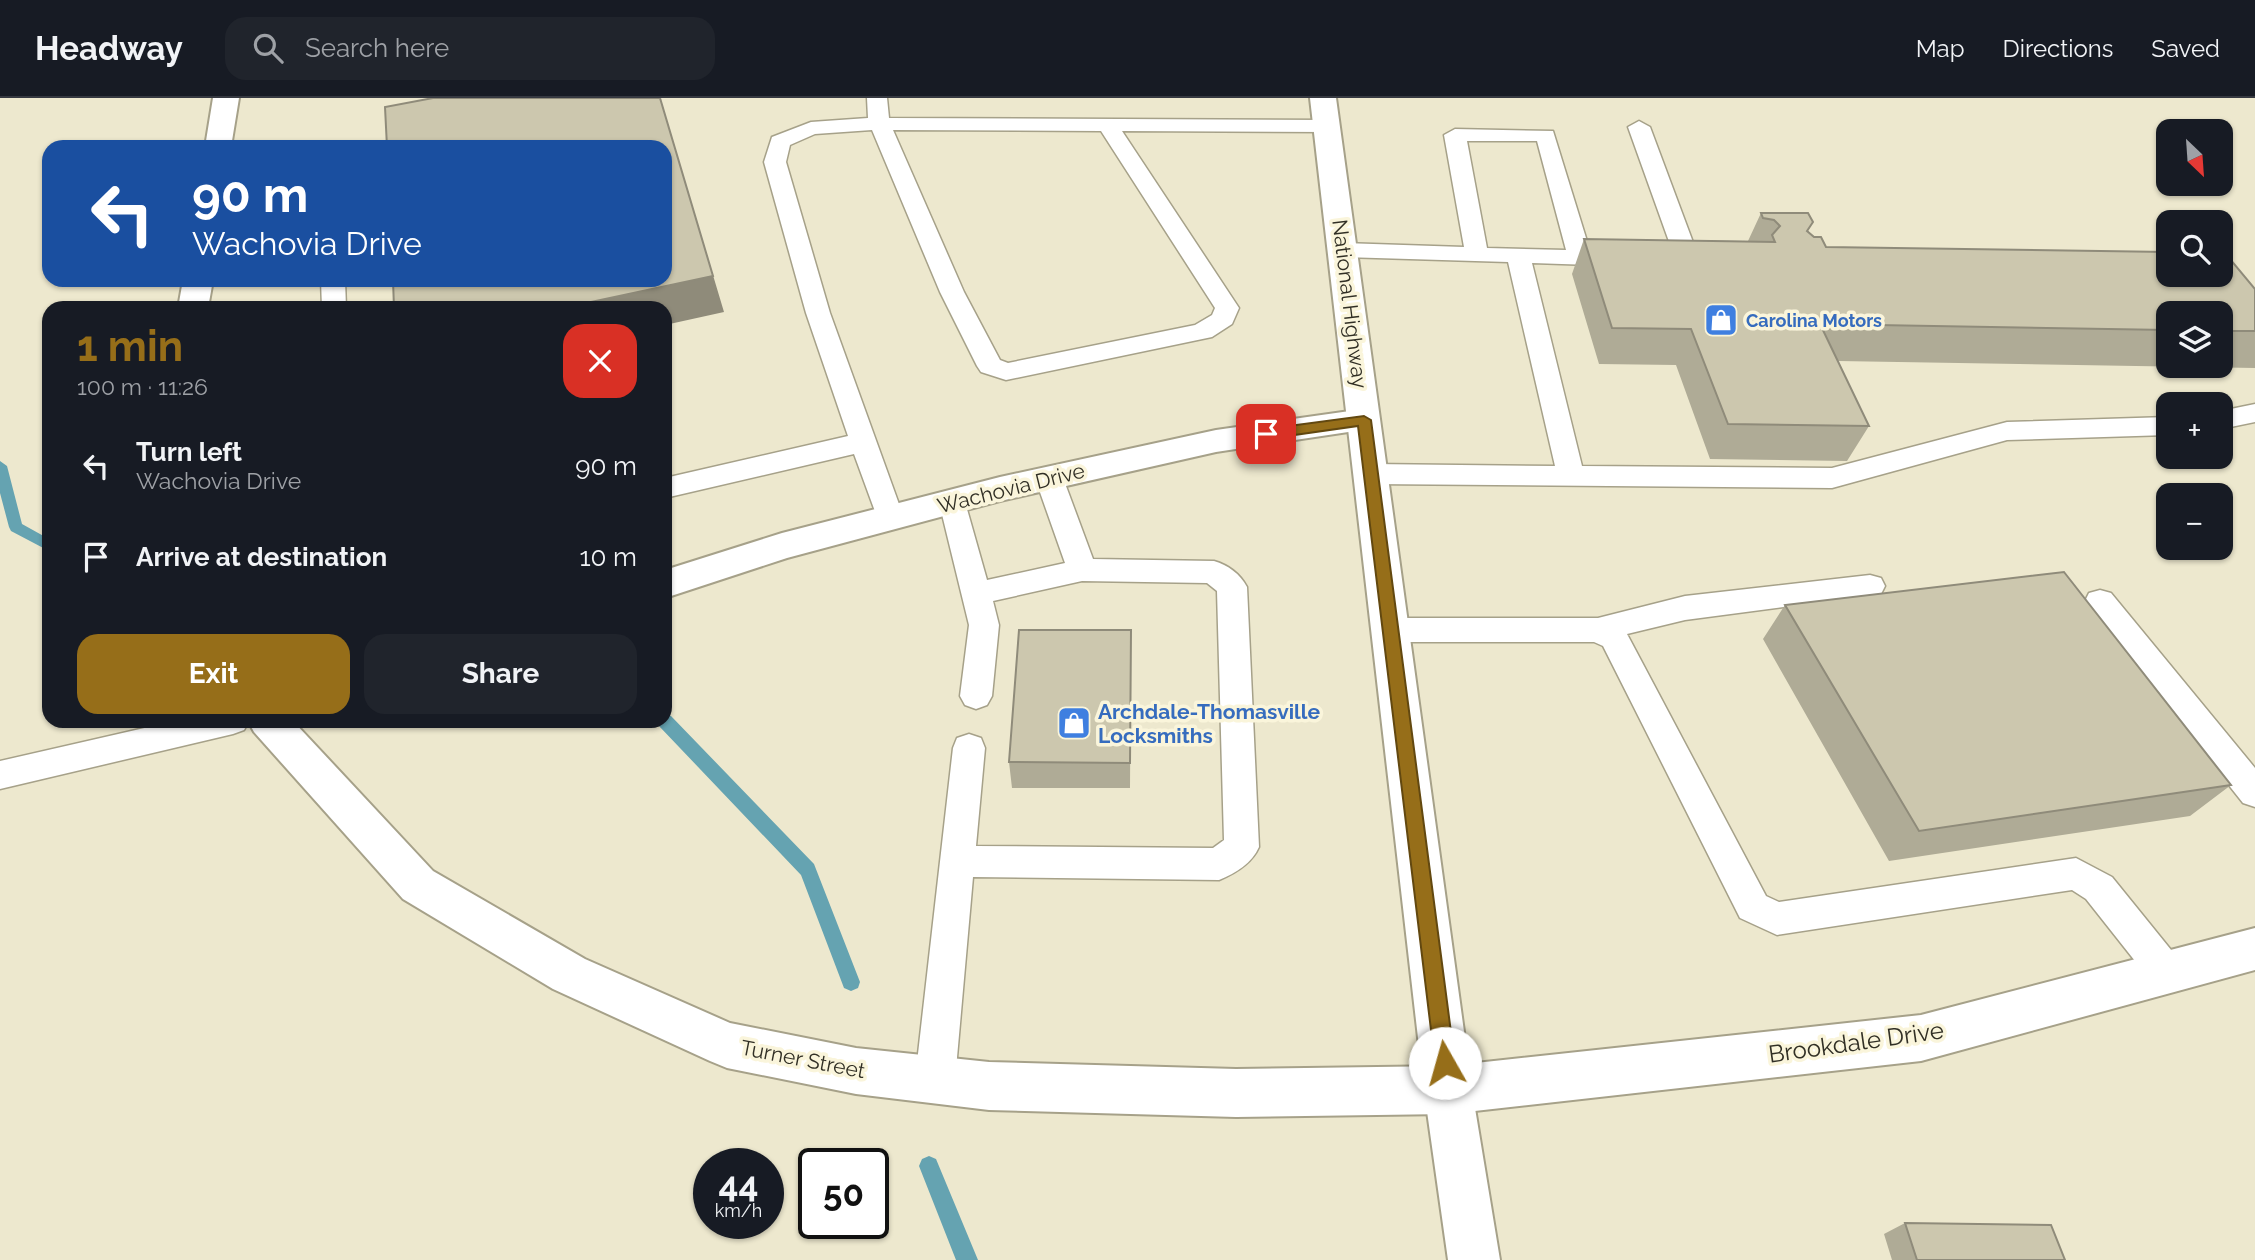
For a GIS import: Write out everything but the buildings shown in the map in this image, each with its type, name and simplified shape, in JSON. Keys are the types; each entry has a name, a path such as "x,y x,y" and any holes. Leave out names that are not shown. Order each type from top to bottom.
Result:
{"street":[{"path":"219,140 226,98"},
{"name":"National Highway","path":"1325,112 1448,1090 1474,1260"},
{"name":"Wachovia Drive","path":"672,582 782,546 1049,478 1216,441 1364,420"},
{"name":"Turner Street","path":"274,728 418,885 569,974 727,1045 856,1071 989,1086 1236,1093 1448,1090"},
{"name":"Brookdale Drive","path":"1448,1090 1921,1038 2255,949"}],"lane":[{"path":"877,98 875,105 880,125 971,329 990,366 1006,372 1203,331 1223,318 1227,308 1107,125"},
{"path":"890,518 818,313 775,162 780,142 810,128 880,125 1107,125 1325,112"},
{"path":"1639,127 1688,261"},
{"path":"1478,254 1455,135 1546,135 1580,258"},
{"path":"1343,250 1712,262"},
{"path":"1518,256 1571,476"},
{"path":"2233,418 2255,413"},
{"path":"1371,474 1832,478 2007,431 2156,426"},
{"path":"672,486 864,442"},
{"path":"1049,478 1082,570"},
{"path":"953,502 984,625 976,696"},
{"path":"957,861 1219,864 1242,847 1232,587 1214,572 1082,570 976,594"},
{"path":"1391,631 1598,630 1685,608 1870,586"},
{"path":"2101,601 2255,793"},
{"path":"1598,630 1614,638 1753,907 1777,919 2076,874 2099,888 2167,973"},
{"path":"0,775 203,728"},
{"path":"935,1080 969,748"}],"waterway":[{"path":"0,466 16,527 42,542"},
{"path":"672,728 808,870 851,982"},
{"path":"929,1166 967,1260"}],"place":[{"name":"Carolina Motors","path":"1721,320"},
{"name":"Archdale-Thomasville Locksmiths","path":"1074,723"}],"route":[{"path":"1266,434 1364,420 1445,1063"}]}
